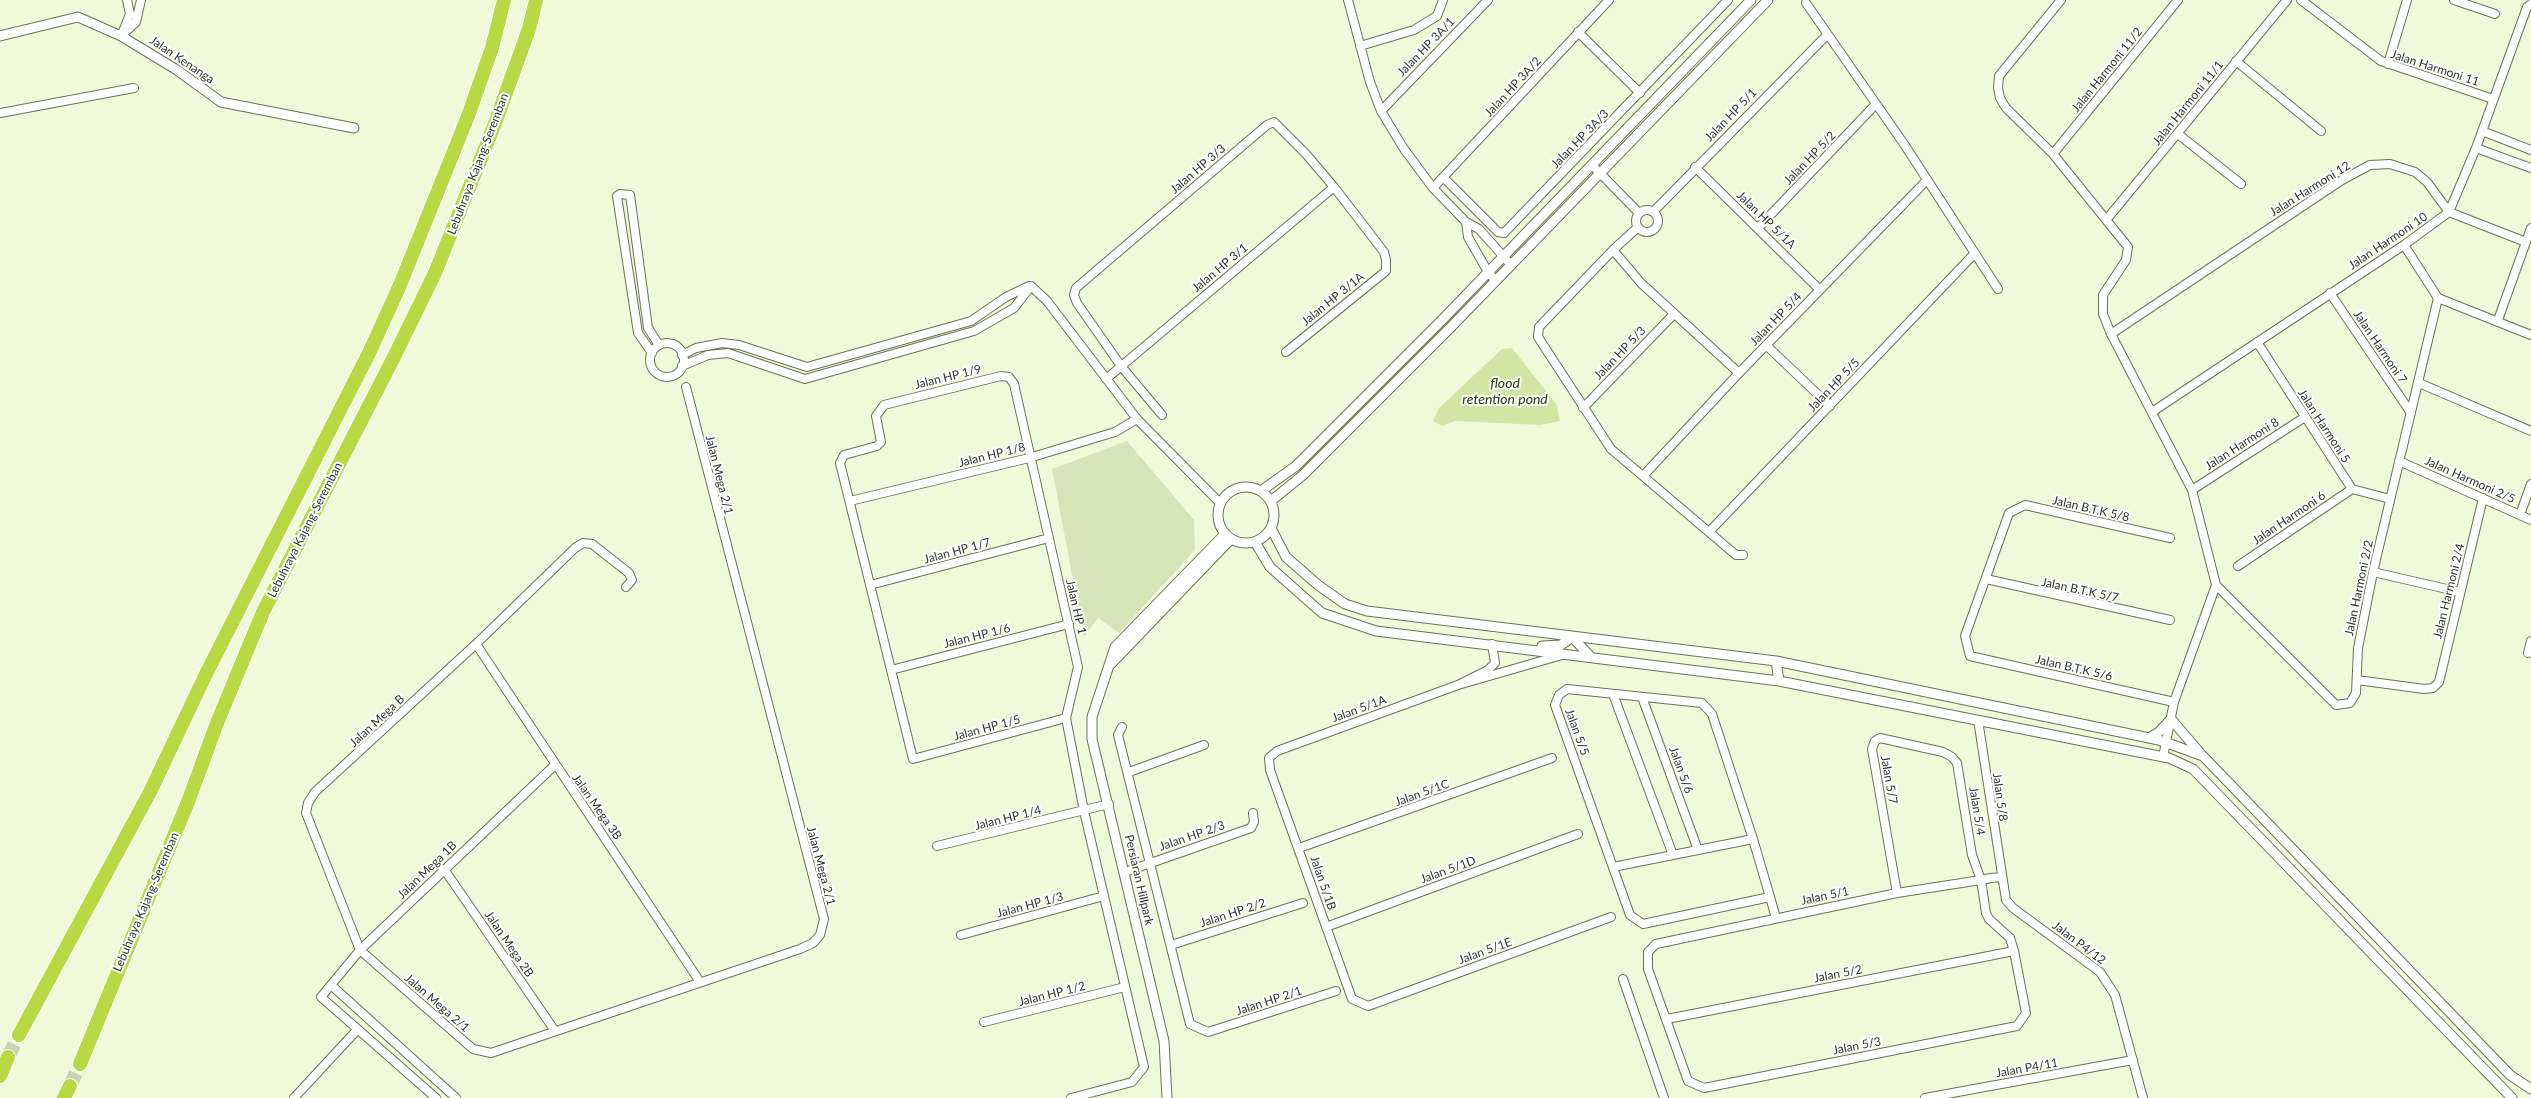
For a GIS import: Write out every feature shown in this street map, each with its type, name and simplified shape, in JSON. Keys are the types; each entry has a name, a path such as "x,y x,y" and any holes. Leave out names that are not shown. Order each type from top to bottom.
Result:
{"highway":[{"name":"Lebuhraya Kajang-Seremban","path":"19,1035 150,792 205,676 370,351 400,285 468,116 492,48 504,0"},
{"name":"Lebuhraya Kajang-Seremban","path":"80,1064 188,802 217,723 264,612 435,273 494,126 529,29 536,0"},
{"path":"0,1076 8,1057"}],"street":[{"path":"121,36 130,14 127,0"},
{"path":"121,36 136,22 140,0"},
{"path":"1348,0 1360,46 1381,110 1404,149 1433,188 1466,222 1479,229 1511,265"},
{"path":"1360,46 1414,30 1437,16 1443,0"},
{"name":"Jalan HP 3A/1","path":"1381,110 1488,0"},
{"name":"Jalan HP 3A/2","path":"1433,188 1608,0"},
{"name":"Jalan HP 3A/3","path":"1444,178 1498,232 1504,233 1728,0"},
{"path":"1261,491 1296,466 1503,257 1751,0"},
{"path":"1271,500 1303,475 1496,281 1768,0"},
{"path":"2061,0 1999,76 1998,88 2000,98 2006,108 2053,154 2128,246 2126,260 2103,295 2104,314 2111,334 2192,490 2216,585 2174,702 2168,742 2163,757"},
{"name":"Jalan Harmoni 11/2","path":"2053,154 2178,0"},
{"name":"Jalan Harmoni 11/1","path":"2107,219 2287,0"},
{"name":"Jalan Harmoni 11","path":"2301,0 2380,62 2493,99"},
{"path":"2388,64 2407,0"},
{"path":"2454,0 2495,14"},
{"path":"1806,4 1876,104 1998,289"},
{"path":"2526,242 2449,212 2476,148 2527,7 2531,4"},
{"name":"Jalan Kenanga","path":"0,36 78,18 121,36 177,70 221,102 354,128"},
{"path":"1578,32 1640,93"},
{"name":"Jalan HP 5/1","path":"1653,212 1695,167 1827,35"},
{"path":"2236,61 2321,131"},
{"path":"0,113 134,88"},
{"name":"Jalan HP 5/2","path":"1759,227 1876,104"},
{"name":"Jalan HP 3/3","path":"1121,366 1076,303 1074,295 1076,288 1267,124 1274,122 1280,126 1334,187 1384,252 1386,260"},
{"path":"2482,131 2531,150"},
{"path":"2178,134 2241,184"},
{"path":"2476,148 2531,168"},
{"name":"Jalan Harmoni 12","path":"2111,334 2342,180 2370,165 2390,164 2415,172 2427,182 2449,212"},
{"path":"1592,165 1640,213"},
{"name":"Jalan HP 5/1A","path":"1695,167 1759,227 1820,290"},
{"name":"Jalan HP 5/4","path":"1643,476 1739,373 1927,180"},
{"name":"Jalan HP 3/1","path":"1106,379 1334,187"},
{"path":"652,353 638,333 617,196 620,194 630,195 648,328 659,345"},
{"path":"1644,210 1653,212 1657,218 1655,228 1646,231 1638,227 1636,219 1640,213 1644,210"},
{"name":"Jalan Harmoni 10","path":"2152,412 2404,245 2449,212"},
{"path":"1466,222 1468,236 1488,272 1496,281"},
{"path":"1638,227 1612,250 1539,327 1538,337 1611,449 1738,557 1743,555"},
{"path":"2498,320 2531,228"},
{"path":"2404,245 2438,298 2531,334"},
{"path":"1612,250 1641,283 1739,373"},
{"name":"Jalan HP 5/5","path":"1709,532 1975,253"},
{"name":"Jalan HP 3/1A","path":"1286,352 1386,271 1386,260"},
{"path":"1031,286 1047,301 1137,419 1220,503"},
{"path":"682,355 696,348 722,344 739,345 807,367 971,321 1006,297 1031,286"},
{"path":"682,366 708,355 728,353 804,379 974,331 1014,308 1031,286"},
{"name":"Jalan Harmoni 7","path":"2330,293 2411,413"},
{"name":"Jalan Harmoni 2/2","path":"2216,585 2336,705 2350,703 2356,693 2358,648 2373,572 2438,298"},
{"name":"Jalan HP 5/3","path":"1584,408 1674,314"},
{"name":"Jalan Harmoni 5","path":"2257,342 2352,489"},
{"path":"670,344 676,346 682,355 680,371 670,377 660,375 650,363 652,353 659,345 670,344"},
{"path":"1766,345 1830,406"},
{"path":"881,346 884,354 894,355"},
{"path":"1121,366 1162,415"},
{"name":"Jalan HP 1/9","path":"850,501 840,463 844,455 877,446 881,442 876,416 884,405 1001,376 1009,377 1014,384"},
{"path":"2418,383 2531,431"},
{"name":"Jalan HP 1","path":"1014,384 1029,458 1078,667 1066,718 1084,811 1144,1067 1132,1082 1071,1098"},
{"name":"Jalan Mega 2/1","path":"360,950 473,1049 491,1053 814,943 820,935 824,920 686,387"},
{"name":"Jalan Harmoni 8","path":"2192,490 2305,417"},
{"name":"Jalan HP 1/8","path":"850,501 1029,458 1116,432 1137,419"},
{"name":"Jalan Harmoni 2/5","path":"2399,461 2531,520"},
{"path":"2520,515 2531,484"},
{"path":"1271,528 1255,542 1247,543 1228,537 1218,519 1220,503 1233,490 1242,487 1261,491 1271,500 1274,512 1271,528 1286,557 1318,585 1352,606 1393,616 1776,661 2168,742 2203,756"},
{"path":"2352,489 2390,499"},
{"name":"Jalan Harmoni 6","path":"2238,566 2352,489"},
{"name":"Jalan Harmoni 2/4","path":"2357,680 2433,688 2439,682 2483,498"},
{"path":"850,501 891,670"},
{"name":"Jalan B.T.K 5/8","path":"1986,580 2009,513 2025,505 2170,538"},
{"name":"Persiaran Hillpark","path":"1167,1098 1164,1041 1092,739 1092,717 1106,669 1228,537"},
{"name":"Jalan HP 1/7","path":"870,585 1048,538"},
{"path":"1255,542 1270,567 1322,613 1376,631 1779,681 2163,757 2193,769 2512,1098"},
{"name":"Jalan Mega B","path":"360,950 306,813 308,803 315,792 476,644 575,548 583,543 592,544 629,573 632,580 626,587"},
{"path":"2373,572 2460,592"},
{"name":"Jalan B.T.K 5/7","path":"1986,580 2170,620"},
{"name":"Jalan B.T.K 5/6","path":"1986,580 1965,636 1970,656 2174,702"},
{"name":"Jalan HP 1/6","path":"891,670 1069,624"},
{"path":"1511,647 1561,645 1572,637"},
{"path":"1572,637 1591,657"},
{"path":"2528,653 2531,641"},
{"name":"Jalan Mega 3B","path":"476,644 700,982"},
{"path":"1458,685 1488,670 1495,663 1492,644"},
{"path":"1458,685 1543,659 1569,654"},
{"path":"1776,661 1779,681"},
{"name":"Jalan HP 1/5","path":"891,670 914,759 1066,718"},
{"name":"Jalan 5/1A","path":"1269,758 1278,751 1458,685"},
{"name":"Jalan 5/5","path":"1770,897 1643,924 1630,915 1555,705 1559,695 1567,689 1702,704 1712,714 1753,839 1770,897 1776,918"},
{"path":"1613,694 1672,855"},
{"name":"Jalan 5/6","path":"1642,697 1698,850"},
{"path":"2150,738 2159,732 2171,718"},
{"path":"2171,718 2203,756 2510,1075 2531,1089"},
{"name":"Jalan 5/8","path":"1978,720 2001,877"},
{"path":"1122,727 1118,735 1129,772 1171,945"},
{"name":"Jalan 5/7","path":"1897,893 1872,748 1875,741 1880,738 1943,752"},
{"path":"1129,772 1204,745"},
{"name":"Jalan 5/4","path":"1943,752 1952,757 1957,763 1972,856 1981,880"},
{"name":"Jalan 5/1B","path":"1269,758 1270,770 1352,999 1368,1006"},
{"name":"Jalan 5/1C","path":"1299,848 1552,758"},
{"name":"Jalan Mega 1B","path":"358,1030 321,997 360,950 555,765"},
{"path":"1084,811 1109,804"},
{"name":"Jalan HP 1/4","path":"937,846 1084,811"},
{"name":"Jalan HP 2/3","path":"1125,872 1251,828 1254,822 1253,812"},
{"name":"Jalan 5/1D","path":"1326,927 1578,834"},
{"path":"1613,867 1753,839"},
{"name":"Jalan Mega 2B","path":"444,870 555,1031"},
{"name":"Jalan 5/1","path":"1656,944 1897,893 2001,877"},
{"name":"Jalan P4/12","path":"2001,877 2006,900 2013,908 2100,972 2115,995 2143,1098"},
{"name":"Jalan 5/3","path":"1656,944 1648,952 1648,969 1688,1081 1704,1088 2017,1026 2026,1013 2014,951 2010,938 1989,919 1986,913 1981,880"},
{"name":"Jalan HP 1/3","path":"961,935 1104,896"},
{"name":"Jalan HP 2/2","path":"1171,945 1303,903"},
{"name":"Jalan 5/1E","path":"1368,1006 1611,917"},
{"name":"Jalan HP 2/1","path":"1171,945 1186,1016 1190,1024 1208,1032 1336,991"},
{"name":"Jalan 5/2","path":"1666,1019 2014,951"},
{"path":"1623,979 1664,1098"},
{"path":"331,985 456,1098"},
{"name":"Jalan HP 1/2","path":"984,1022 1125,987"},
{"path":"294,1098 358,1030 436,1098"},
{"name":"Jalan P4/11","path":"1925,1098 2133,1060"}],"shaded area":[{"path":"1127,441 1194,520 1195,550 1119,633 1098,618 1084,637 1052,469"}],"water":[{"name":"flood retention pond","path":"1512,348 1557,405 1560,421 1540,425 1456,421 1442,426 1433,421 1439,408 1502,349"}],"tunnel":[{"path":"8,1057 19,1035"},
{"path":"70,1086 80,1064"}]}
